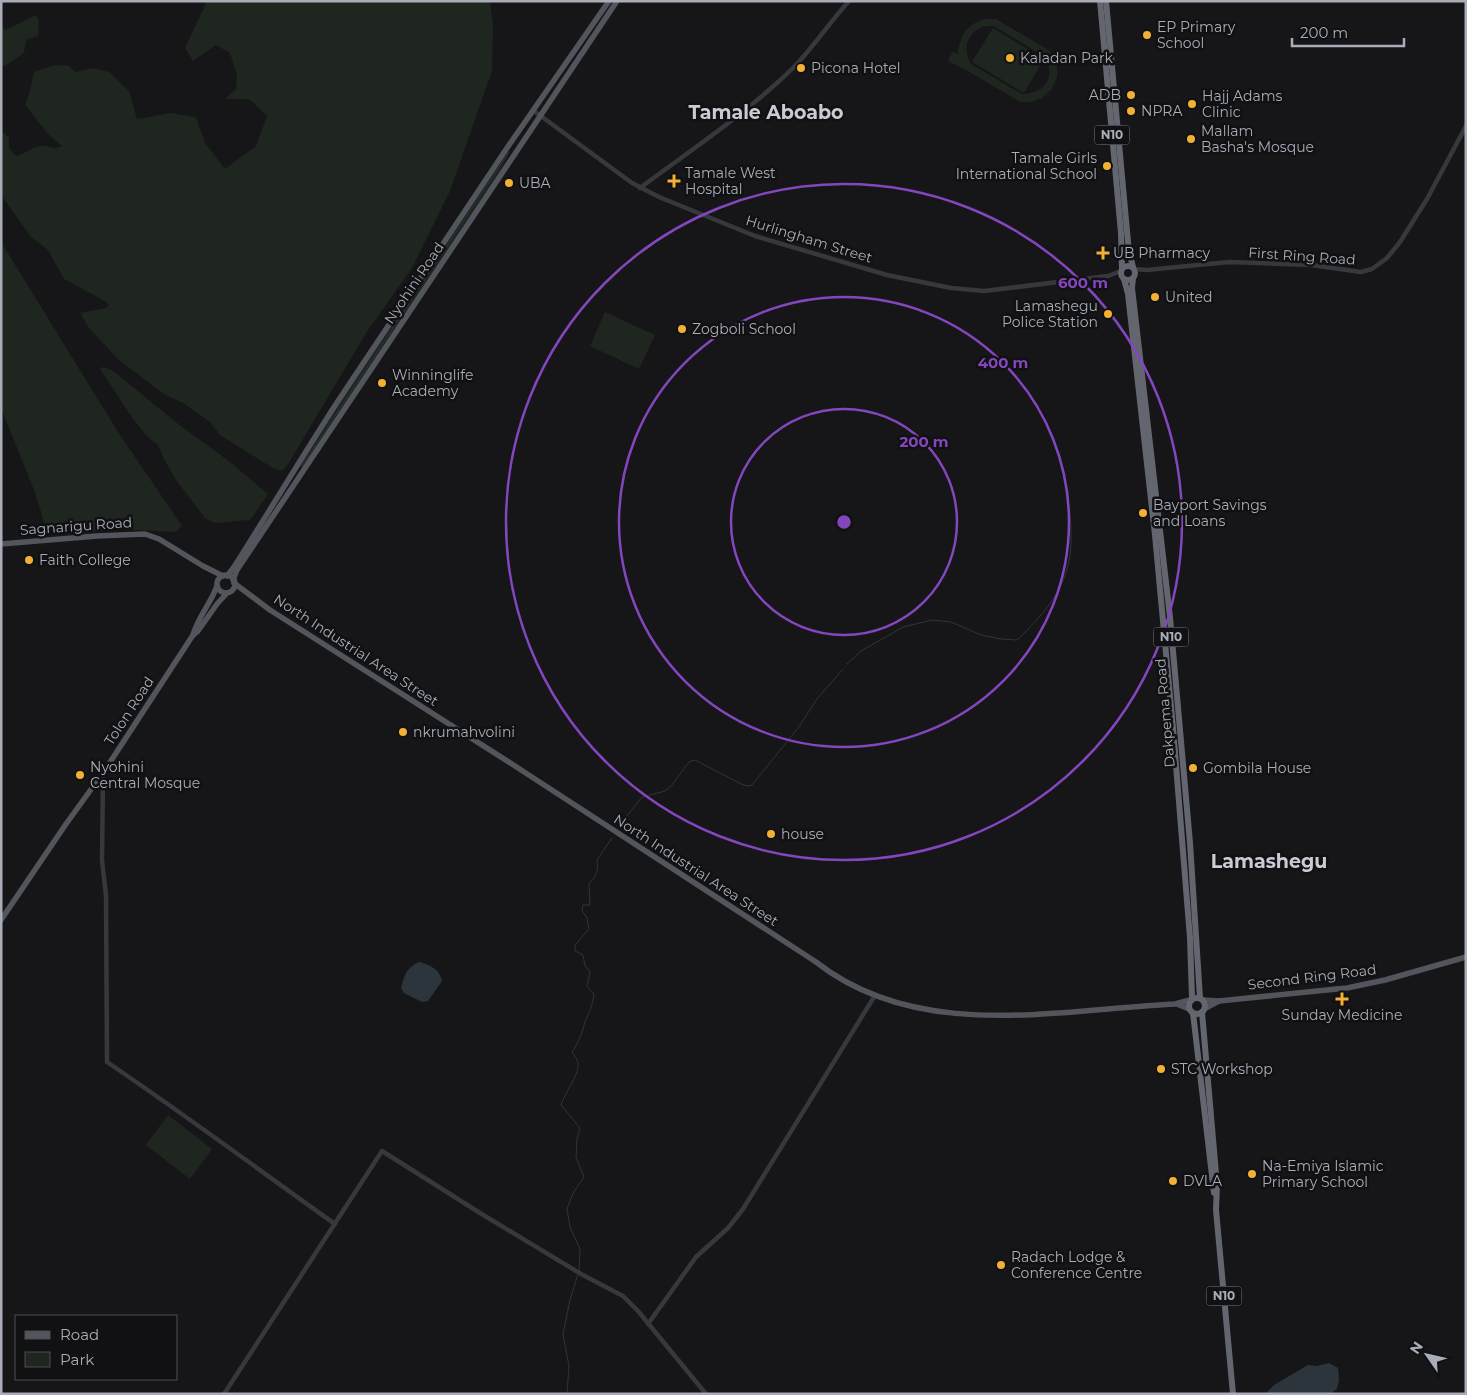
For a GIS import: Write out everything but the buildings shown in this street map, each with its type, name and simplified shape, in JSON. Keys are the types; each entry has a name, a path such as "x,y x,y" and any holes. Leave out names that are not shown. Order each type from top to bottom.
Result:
{"highway":[{"name":"Dakpema Road","path":"1100,1 1122,233 1122,274 1128,294 1162,606 1182,827 1191,999"},
{"name":"Dakpema Road","path":"1106,1 1129,252 1134,273 1132,288 1170,617 1192,867 1201,999"},
{"path":"1128,265 1134,273 1129,280 1122,274 1128,265"},
{"path":"1191,999 1201,999"},
{"name":"N10","path":"1191,999 1191,1011 1208,1124"},
{"name":"N10","path":"1201,999 1205,1004 1203,1010 1208,1124 1232,1394"},
{"path":"1191,1011 1199,1014 1203,1010"}],"main road":[{"name":"Nyohini Road","path":"225,576 234,567 311,443 507,148 609,1"},
{"name":"Nyohini Road","path":"234,581 237,570 617,1"},
{"path":"507,148 513,148 515,154"},
{"name":"Sagnarigu Road","path":"1,544 136,534 150,536 159,539 203,566 225,576"},
{"name":"Sagnarigu Road","path":"203,566 217,585"},
{"path":"225,576 234,581 234,588 216,604 198,631 193,635 195,627 212,600 219,579 225,576"},
{"name":"North Industrial Area Street","path":"234,581 251,596 816,962 836,977 874,997 942,1012 988,1016 1175,1004 1191,999"},
{"path":"217,585 222,592 229,592"},
{"name":"North Industrial Area Street","path":"229,592 251,596"},
{"name":"Tolon Road","path":"1,920 66,824 103,774 193,635"},
{"name":"Second Ring Road","path":"1201,999 1219,1001 1366,984 1466,957"},
{"name":"Second Ring Road","path":"1203,1010 1219,1001"},
{"name":"North Industrial Area Street","path":"1175,1004 1191,1011"}],"street":[{"path":"640,188 727,123 791,70 849,1"},
{"name":"Hurlingham Street","path":"534,111 640,188 688,210 754,236 888,275 926,284 984,291 1122,274"},
{"name":"First Ring Road","path":"1134,273 1229,262 1310,265 1361,272 1372,269 1387,258 1400,242 1427,199 1466,126"},
{"path":"103,774 102,860 106,896 107,1062 158,1096 335,1224"},
{"path":"648,1324 696,1257 728,1228 743,1209 874,997"},
{"path":"224,1394 382,1151 580,1274 623,1296 706,1394"}],"green space":[{"path":"207,1 490,1 493,25 492,71 450,191 412,268 366,333 287,466 282,471 273,468 220,435 210,422 183,403 164,394 119,360 89,328 80,313 106,308 109,305 64,279 48,250 31,237 1,195 1,131 9,137 9,148 16,156 39,146 54,148 62,146 49,135 25,105 34,72 51,66 68,65 75,72 93,68 109,72 129,91 137,119 171,113 196,117 205,143 225,169 256,146 267,116 249,99 225,99 236,89 237,76 230,53 216,45 193,61 185,48"},
{"path":"36,15 39,20 38,36 26,40 24,53 5,66 1,66 1,27 6,30"},
{"path":"996,19 1050,51 1057,63 1057,77 1052,89 1042,98 1032,102 1020,102 948,61 952,52 958,54 965,32 978,21","holes":["985,26 994,26 1045,57 1048,64 1049,77 1042,88 1022,94 971,64 967,52 970,37 974,32"]},
{"path":"993,28 1044,59 1024,93 972,62"},
{"path":"508,152 509,154 496,177 303,467 300,466 348,389"},
{"path":"1,242 118,432 182,526 175,532 120,530 60,534 45,531 34,490 1,408"},
{"path":"605,312 655,335 639,369 590,346"},
{"path":"103,367 112,370 268,494 250,520 215,523 205,518 176,480 158,445 147,436 133,419 100,369"},
{"path":"168,1115 212,1149 190,1179 146,1145"}],"shaded area":[{"path":"419,962 434,968 439,973 442,981 428,1001 422,1002 404,993 401,988 406,973"},
{"path":"1329,1363 1338,1368 1339,1380 1337,1389 1330,1394 1265,1394 1274,1385 1308,1365 1317,1366"}],"waterway":[{"path":"302,466 509,152"},
{"path":"847,664 861,651 903,627 932,620 951,622 981,635 1017,640 1049,605 1063,580 1068,565 1071,550 1071,523 1067,489"},
{"path":"620,825 642,797 665,791 672,785 689,762 695,760 741,784 752,785 798,728 817,699 843,669"},
{"path":"579,1271 580,1249 570,1227 567,1209 573,1193 584,1177 576,1157 580,1128 561,1105 577,1073 578,1062 572,1052 580,1037 592,1005 594,994 587,986 590,972 585,966 583,955 575,951 575,945 589,929 587,918 582,910 583,905 590,905 589,884 596,873 598,867 597,860 612,838"},
{"path":"567,1394 569,1366 563,1334 578,1274"}],"place":[{"name":"EP Primary School","path":"1147,35"},
{"name":"Kaladan Park","path":"1010,58"},
{"name":"Picona Hotel","path":"801,68"},
{"name":"ADB","path":"1131,95"},
{"name":"Hajj Adams Clinic","path":"1192,104"},
{"name":"NPRA","path":"1131,111"},
{"name":"Mallam Basha's Mosque","path":"1191,139"},
{"name":"Tamale Girls International School","path":"1107,166"},
{"name":"Tamale West Hospital","path":"674,181"},
{"name":"UBA","path":"509,183"},
{"name":"UB Pharmacy","path":"1103,253"},
{"name":"United","path":"1155,297"},
{"name":"Lamashegu Police Station","path":"1108,314"},
{"name":"Zogboli School","path":"682,329"},
{"name":"Winninglife Academy","path":"382,383"},
{"name":"Bayport Savings and Loans","path":"1143,513"},
{"name":"Faith College","path":"29,560"},
{"name":"nkrumahvolini","path":"403,732"},
{"name":"Gombila House","path":"1193,768"},
{"name":"Nyohini Central Mosque","path":"80,775"},
{"name":"house","path":"771,834"},
{"name":"Sunday Medicine","path":"1342,999"},
{"name":"STC Workshop","path":"1161,1069"},
{"name":"Na-Emiya Islamic Primary School","path":"1252,1174"},
{"name":"DVLA","path":"1173,1181"},
{"name":"Radach Lodge & Conference Centre","path":"1001,1265"}],"district":[{"name":"Tamale Aboabo","path":"766,112"},
{"name":"Lamashegu","path":"1269,861"}]}
